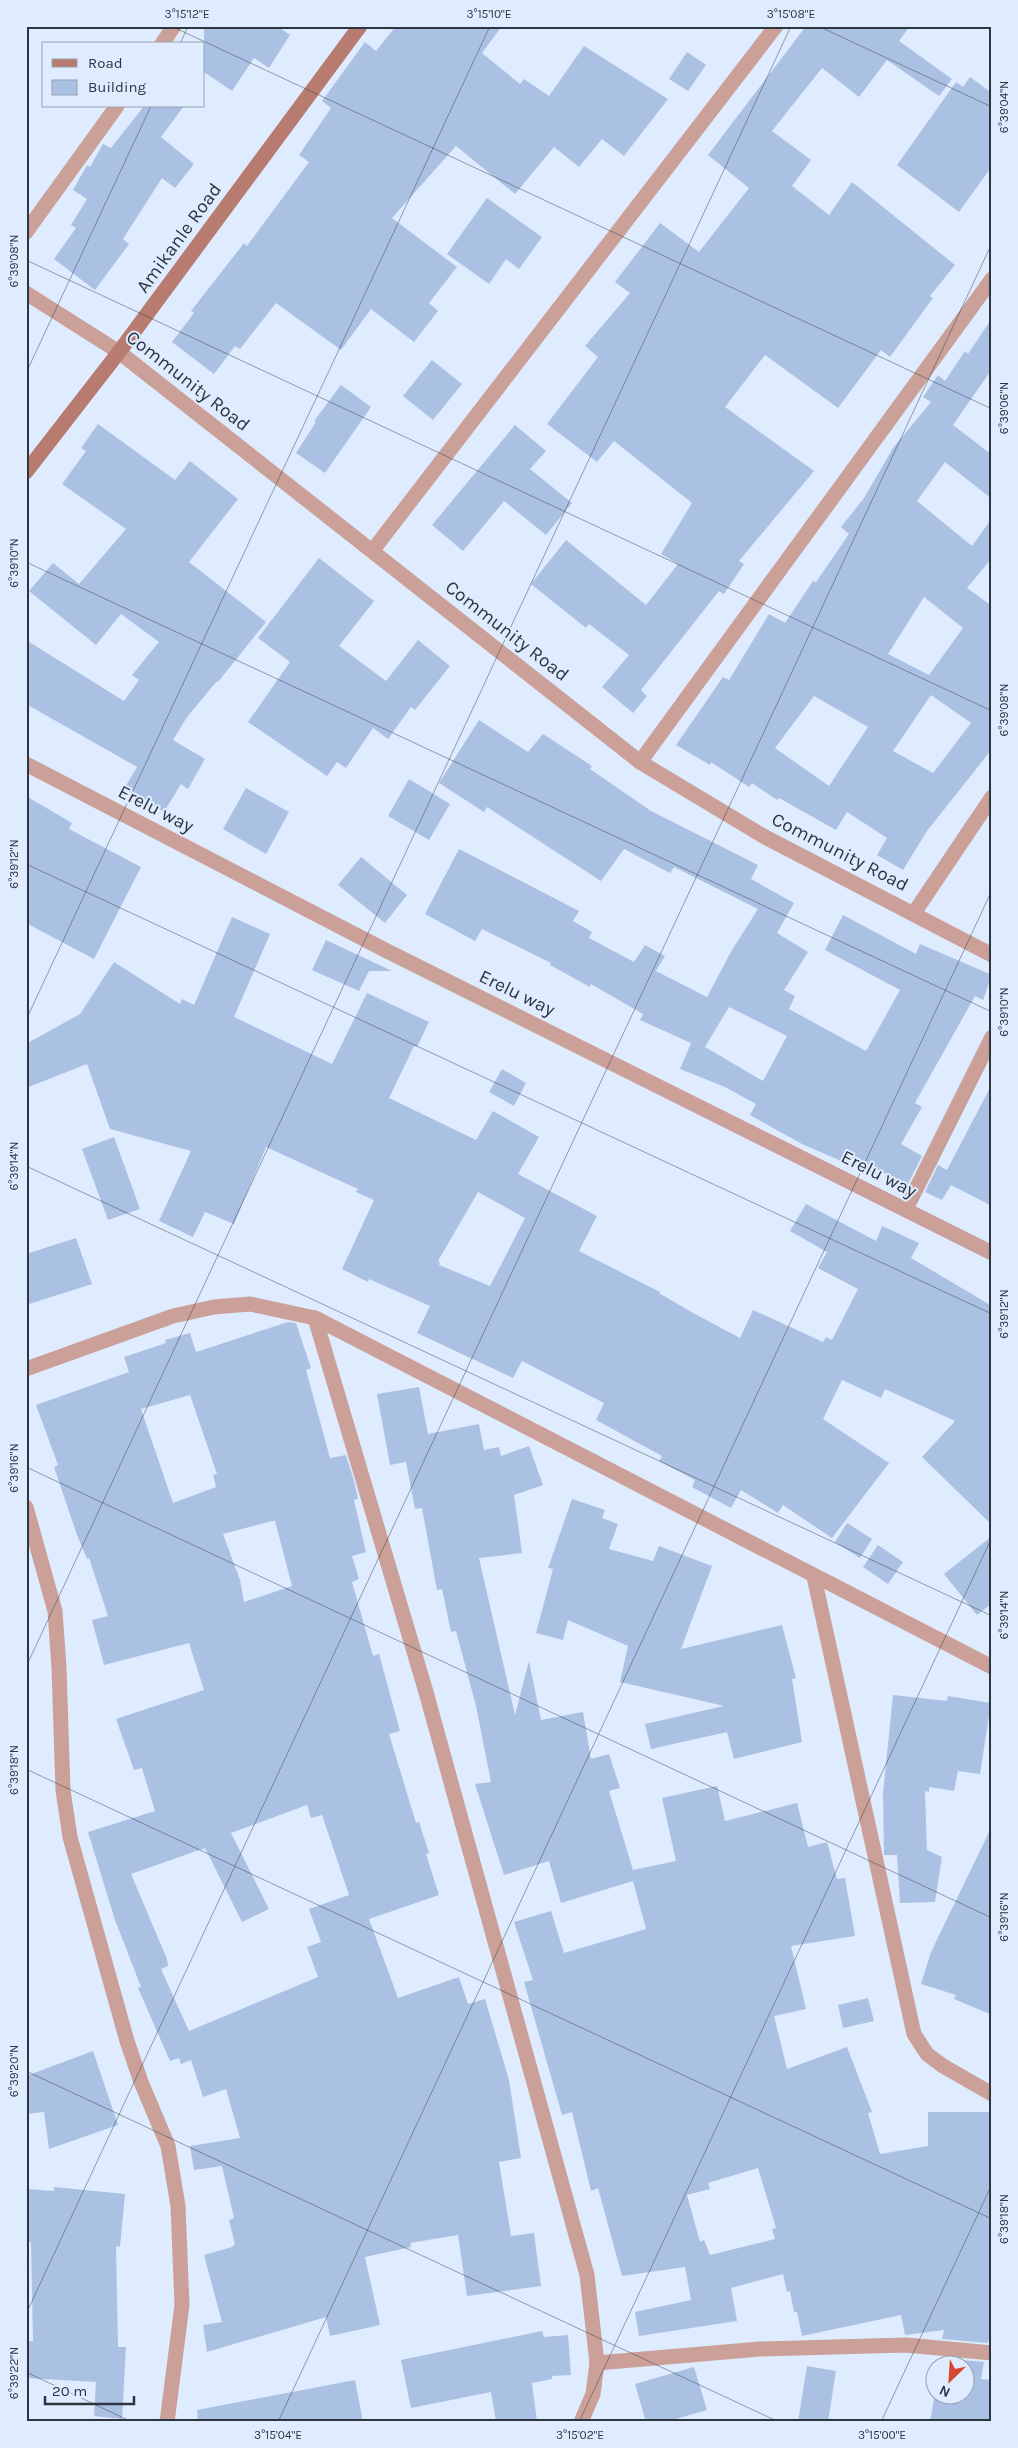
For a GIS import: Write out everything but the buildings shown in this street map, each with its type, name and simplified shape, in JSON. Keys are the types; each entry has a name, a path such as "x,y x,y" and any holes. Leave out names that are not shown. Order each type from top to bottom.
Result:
{"street":[{"path":"163,42 174,26"},
{"name":"Amikanle Road","path":"26,472 119,352 360,26"},
{"path":"373,550 776,26"},
{"path":"26,232 116,108"},
{"path":"640,762 992,279"},
{"name":"Community Road","path":"26,293 119,352 640,762 765,837 914,912 992,955"},
{"name":"Erelu way","path":"26,764 396,956 992,1253"},
{"path":"914,912 992,797"},
{"path":"906,1209 992,1037"},
{"path":"26,1369 173,1316 214,1307 250,1304 315,1318 814,1577 992,1667"},
{"path":"315,1318 426,1692 587,2276 597,2363 593,2394 581,2422"},
{"path":"26,1507 55,1611 59,1668 62,1790 70,1837 127,2041 141,2082 168,2146 178,2206 182,2305 167,2422"},
{"path":"814,1577 914,2034 927,2054 975,2086 992,2094"},
{"path":"597,2363 760,2349 906,2345 992,2353"}]}
